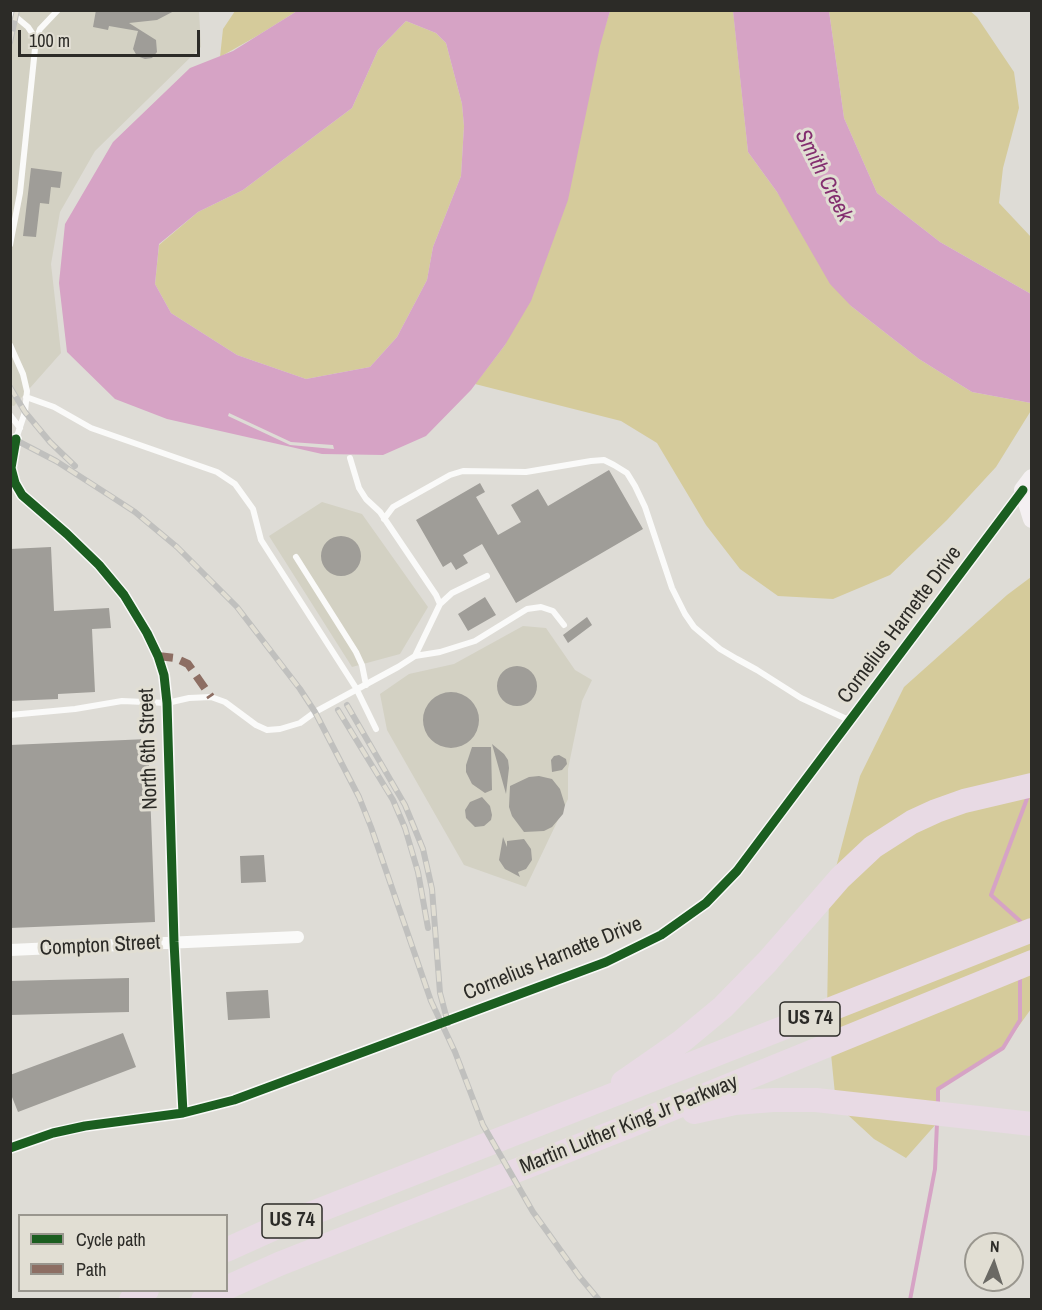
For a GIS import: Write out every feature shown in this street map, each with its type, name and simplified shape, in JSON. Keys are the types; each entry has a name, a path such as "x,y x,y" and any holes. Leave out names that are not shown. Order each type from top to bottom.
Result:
{"highway":[{"path":"587,1106 682,1041 723,1007 767,962 840,878 881,841 912,822 936,811 964,801 1032,785"},
{"name":"Martin Luther King Jr Parkway","path":"228,1249 359,1195 1032,930"},
{"name":"Martin Luther King Jr Parkway","path":"228,1286 1032,962"},
{"path":"627,1127 735,1103 773,1100 816,1100 1032,1124"}],"main road":[{"path":"1027,484 1032,519"}],"street":[{"name":"North 6th Street","path":"18,433 10,468 22,495 99,565 124,595 140,618 158,656 164,675 183,1113"},
{"name":"Cornelius Harnette Drive","path":"10,1148 53,1133 85,1126 183,1113 234,1100 606,962 636,949 683,921 706,903 737,871 1027,484"},
{"name":"Compton Street","path":"10,950 298,937"}],"lane":[{"path":"13,10 16,17 28,27 36,39"},
{"path":"10,245 20,193 36,39 40,29 58,10"},
{"name":"North 6th Street","path":"10,345 23,374 26,397 26,412 18,433"},
{"path":"26,397 54,407 92,428 217,472 235,484 253,509 261,540 357,690 376,729"},
{"path":"10,415 18,433"},
{"path":"350,458 359,488 384,519 440,604"},
{"path":"384,519 393,507 450,475 463,471 526,472 604,460 627,473 635,486 645,507 672,588 694,627 737,660 758,670 801,698 851,721"},
{"path":"296,557 356,652 362,664 366,685"},
{"path":"415,656 440,604 452,593 487,576"},
{"path":"10,715 75,709 123,701 166,704 189,698 211,697 225,702 267,730 280,729 300,723 315,712 415,656 440,652 475,641 528,609 541,607 553,611 564,625"}],"shaded area":[{"path":"733,10 748,152 777,192 851,306 919,359 972,392 1031,403 1032,409 996,467 947,520 890,575 833,599 778,596 740,569 706,525 657,443 621,421 475,384 505,345 610,11"},
{"path":"969,10 977,17 1014,72 1019,108 1003,168 999,203 1031,237 1031,294 940,242 877,193 844,118 829,11"},
{"path":"10,11 199,11 201,47 95,151 60,212 51,264 61,353 14,406 10,405"},
{"path":"235,11 297,11 220,57 223,29"},
{"path":"406,21 436,33 446,43 462,104 464,126 461,176 433,247 427,280 397,337 370,367 306,379 237,355 171,313 155,284 159,245 198,212 243,190 352,108 378,50"},
{"path":"322,502 362,514 428,607 400,654 352,667 269,536"},
{"path":"1031,577 1031,1009 1003,1048 938,1089 937,1123 906,1158 874,1139 836,1104 827,1014 829,894 860,776 904,687 1007,595"},
{"path":"523,626 546,628 575,670 592,680 582,701 568,769 568,799 526,887 464,865 387,730 380,694 409,674 454,664"}],"water":[{"path":"297,11 610,11 600,46 568,200 531,301 505,345 471,390 426,436 383,455 322,454 167,419 115,399 67,352 59,283 65,224 113,142 190,68 233,51","holes":["406,21 436,33 446,43 462,104 464,126 461,176 433,247 427,280 397,337 370,367 306,379 237,355 171,313 155,284 159,244 198,212 243,190 352,108 378,50"]},
{"name":"Smith Creek","path":"733,11 829,11 844,118 877,193 940,242 1031,294 1031,403 972,392 919,359 851,306 830,284 777,192 748,152"}],"pier":[{"path":"229,413 291,442 333,445 334,449 290,445 228,416"}],"building":[{"path":"96,10 176,10 157,20 129,23 156,40 157,52 152,58 145,59 137,56 133,49 138,31 109,26 108,30 93,27"},
{"path":"31,168 62,172 60,188 51,187 49,204 40,203 36,237 23,236"},
{"path":"609,470 643,529 516,603 482,544 463,555 468,563 456,570 451,562 443,567 416,520 480,483 485,492 476,497 498,535 521,522 511,505 538,489 548,506"},
{"path":"341,536 349,537 355,542 360,548 360,564 355,570 349,575 341,576 333,575 327,570 322,564 321,556 322,548 327,542 333,537"},
{"path":"51,547 54,611 109,608 111,628 92,629 95,692 58,694 58,699 10,701 10,549"},
{"path":"485,597 496,615 468,631 458,614"},
{"path":"587,617 592,625 568,643 563,635"},
{"path":"517,666 531,672 537,686 531,700 517,706 503,700 497,686 503,672"},
{"path":"451,692 462,694 471,700 477,709 479,720 477,731 471,740 462,746 451,748 440,746 431,740 425,731 423,720 425,709 431,700 440,694"},
{"path":"148,739 155,922 10,928 10,745"},
{"path":"492,744 508,760 506,794"},
{"path":"472,747 491,747 492,790 485,793 472,784 466,772"},
{"path":"559,755 566,759 567,764 562,770 552,772 551,760 554,756"},
{"path":"539,776 552,779 560,789 565,805 563,814 552,827 544,831 524,832 512,816 509,807 510,786 529,777"},
{"path":"482,797 490,806 491,820 484,826 475,827 466,818 465,810 470,802"},
{"path":"503,837 507,847 507,841 524,839 531,849 532,860 526,869 518,872 520,877 505,869 499,860"},
{"path":"264,855 266,882 241,883 240,856"},
{"path":"129,978 129,1012 10,1015 10,981"},
{"path":"268,990 270,1018 228,1020 226,992"},
{"path":"123,1033 136,1067 18,1112 10,1092 10,1075"}],"waterway":[{"path":"1020,925 1020,921 991,895 1028,796"},
{"path":"938,1106 938,1089 1003,1048 1020,1020 1020,975"},
{"path":"910,1300 935,1169 937,1123"}],"railway":[{"path":"10,42 17,10"},
{"path":"10,387 25,412 50,442 75,466"},
{"path":"10,437 56,461 135,512 177,547 237,607 300,689 315,712 359,797 431,1001 455,1052 483,1125 533,1212 599,1300"},
{"path":"347,705 405,805 423,849 432,889 440,993 448,1023"},
{"path":"338,710 393,800 405,828 418,872 428,928"}],"marked path":[{"path":"158,656 175,658 188,664 211,697"}],"cycle path":[{"path":"16,439 11,468 15,483 22,495 99,565 124,595 147,633 164,675 183,1113"},
{"path":"10,1148 53,1133 85,1126 183,1113 234,1100 606,962 661,935 706,903 737,871 1023,490"}]}
